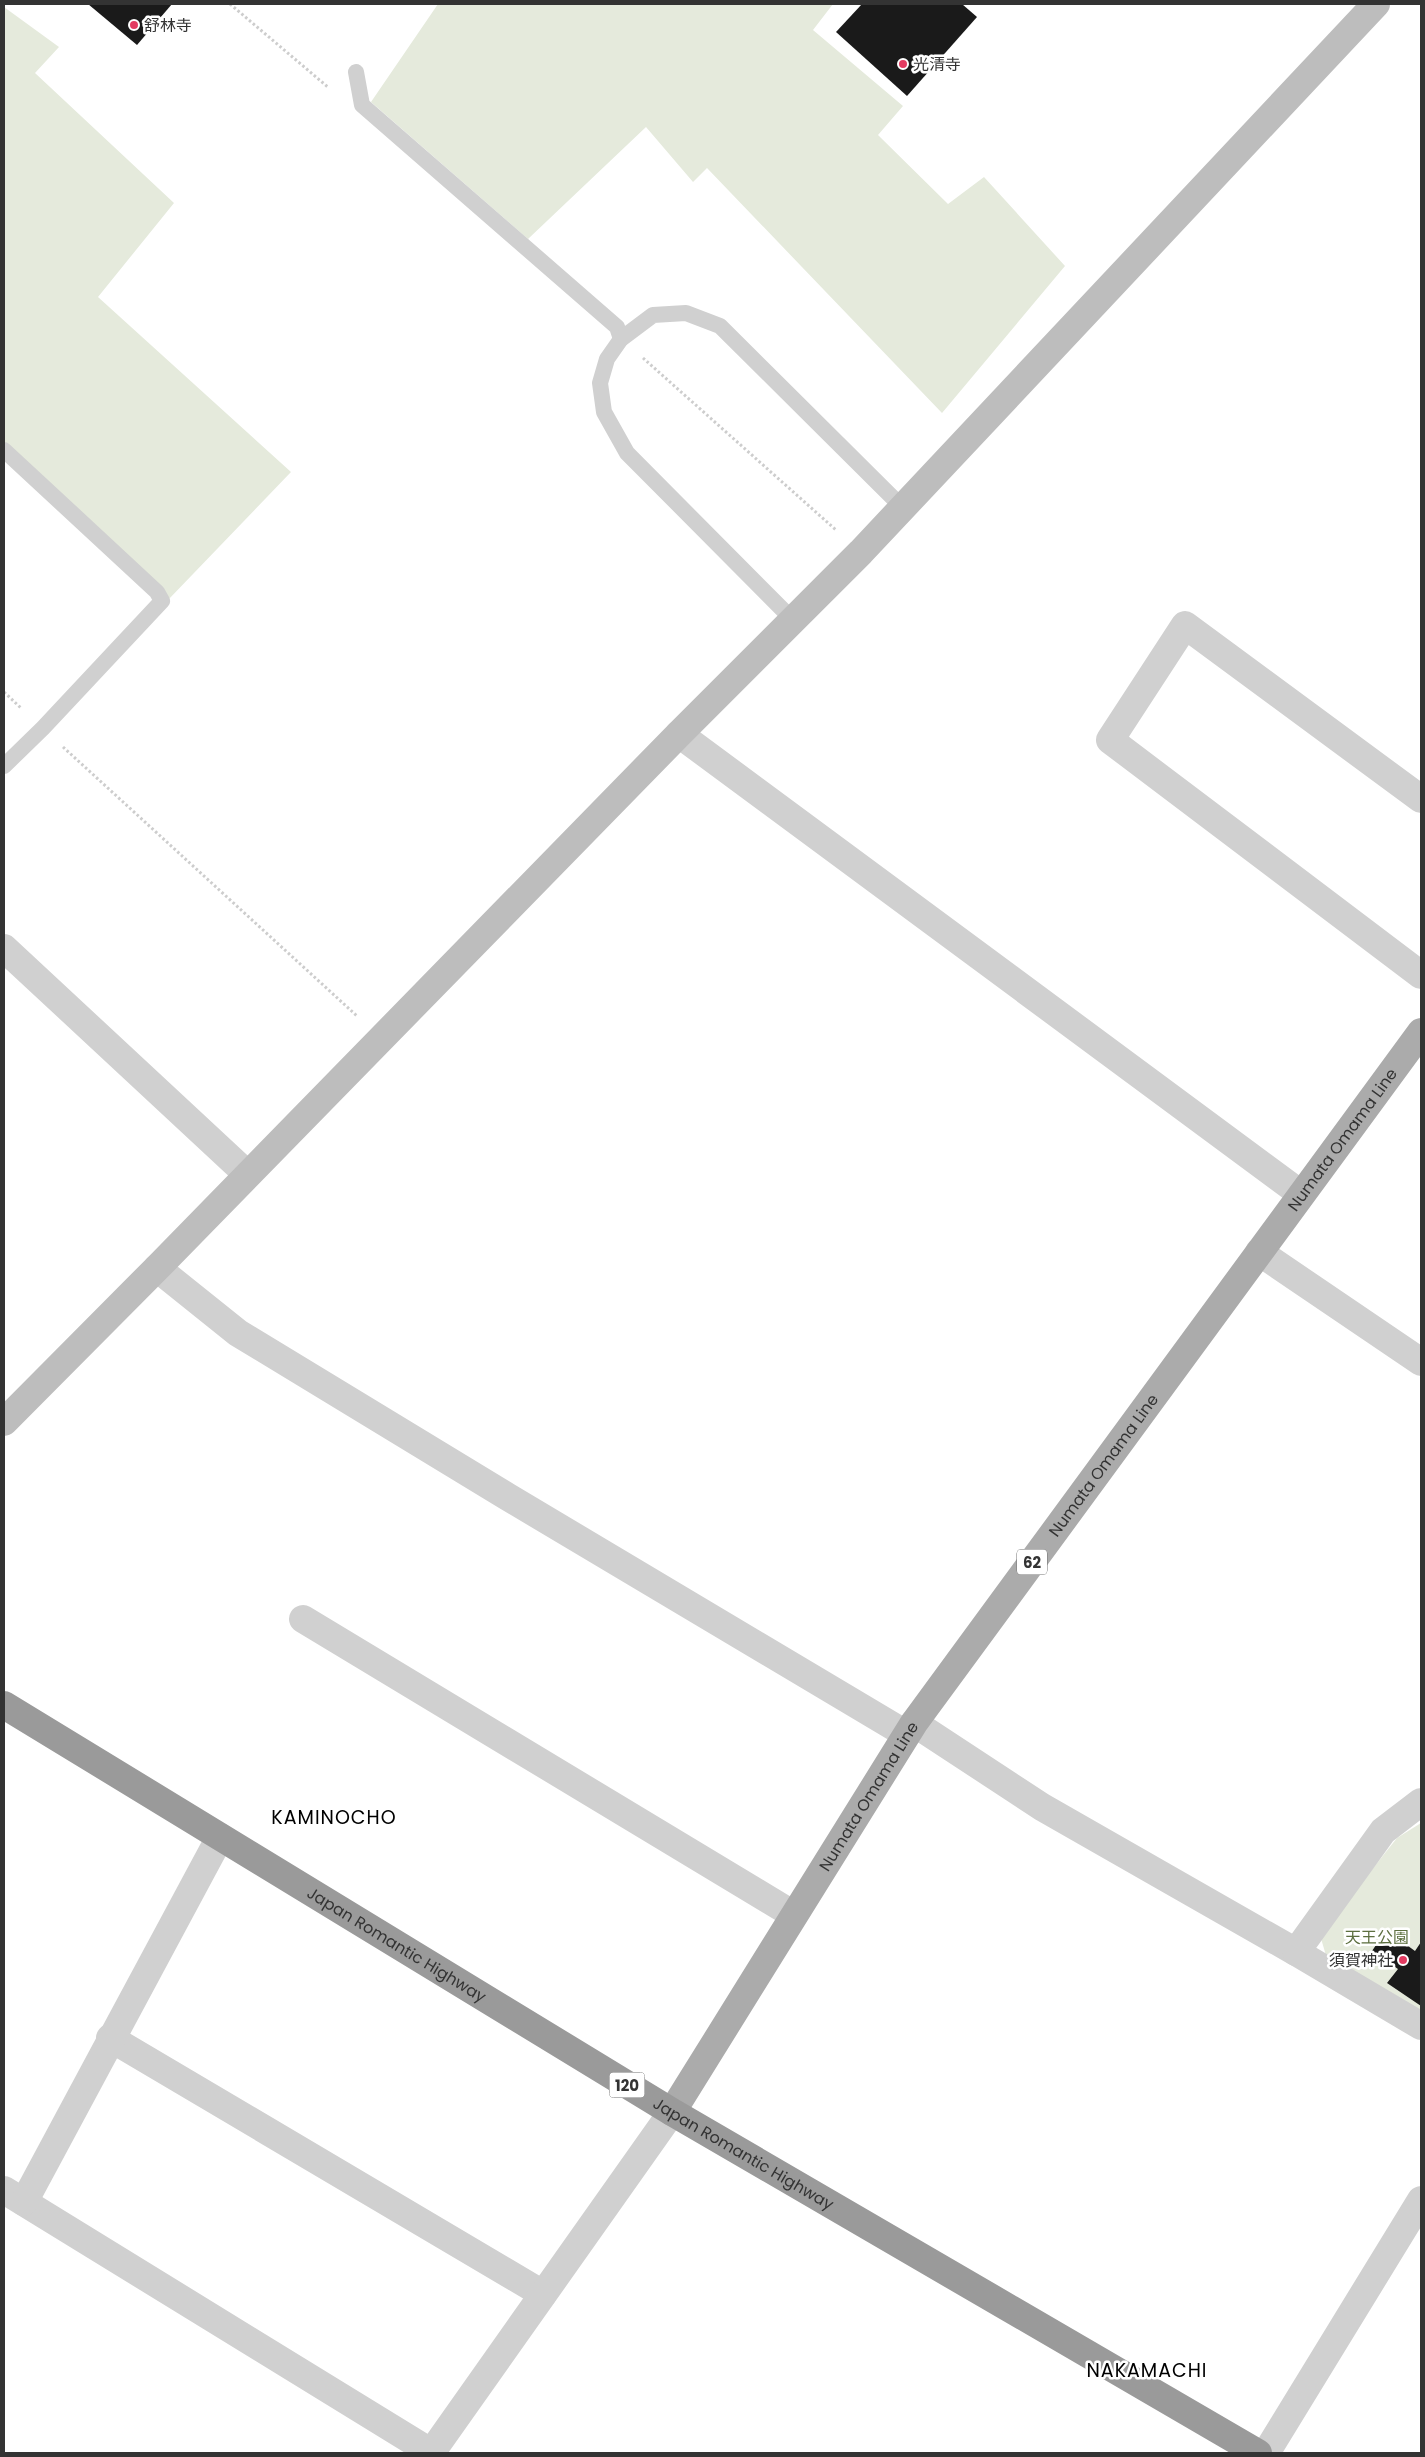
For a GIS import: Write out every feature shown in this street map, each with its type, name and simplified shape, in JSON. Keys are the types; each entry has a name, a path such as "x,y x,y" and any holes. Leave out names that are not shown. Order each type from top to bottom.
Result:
{"highway":[{"name":"Japan Romantic Highway","path":"4,1705 672,2112 1258,2453"}],"main road":[{"name":"Numata Omama Line","path":"672,2112 910,1729 1421,1032"}],"street":[{"path":"4,1422 158,1268 247,1174 679,734 861,552 1376,4"},
{"path":"1421,799 1185,625 1110,740 1421,975"},
{"path":"679,734 1301,1194"},
{"path":"4,948 247,1174"},
{"path":"1259,1252 1421,1362"},
{"path":"158,1268 238,1333 508,1498 1421,2026"},
{"path":"303,1619 794,1915"},
{"path":"1296,1952 1383,1831 1421,1802"},
{"path":"220,1837 110,2038 14,2196 431,2453 672,2112"},
{"path":"110,2038 543,2294"},
{"path":"1266,2453 1421,2200"}],"lane":[{"path":"356,72 362,105 617,327 621,338"},
{"path":"793,620 627,453 604,412 600,383 607,359 621,338 653,315 686,313 720,326 902,507"},
{"path":"4,450 157,592 162,601 43,728 4,766"}],"path":[{"path":"621,338 861,552"},
{"path":"4,692 381,1037"}],"green space":[{"path":"438,4 833,4 813,30 903,106 878,135 948,204 984,177 1065,266 942,413 707,168 693,182 646,127 528,239 371,102"},
{"path":"4,7 59,47 35,73 174,203 98,297 291,472 168,600 4,445"},
{"name":"天王公園","path":"1421,1823 1421,2015 1327,1959 1320,1935 1397,1838"}],"building":[{"name":"舒林寺","path":"88,4 172,4 137,45"},
{"name":"光清寺","path":"862,4 962,4 977,17 907,96 836,32"},
{"name":"須賀神社","path":"1386,1930 1415,1951 1421,1942 1421,2006 1387,1983 1398,1969 1372,1951"}],"place":[{"name":"舒林寺","path":"134,25"},
{"name":"光清寺","path":"903,64"},
{"name":"須賀神社","path":"1403,1960"}],"district":[{"name":"KAMINOCHO","path":"334,1817"},
{"name":"NAKAMACHI","path":"1147,2370"}]}
